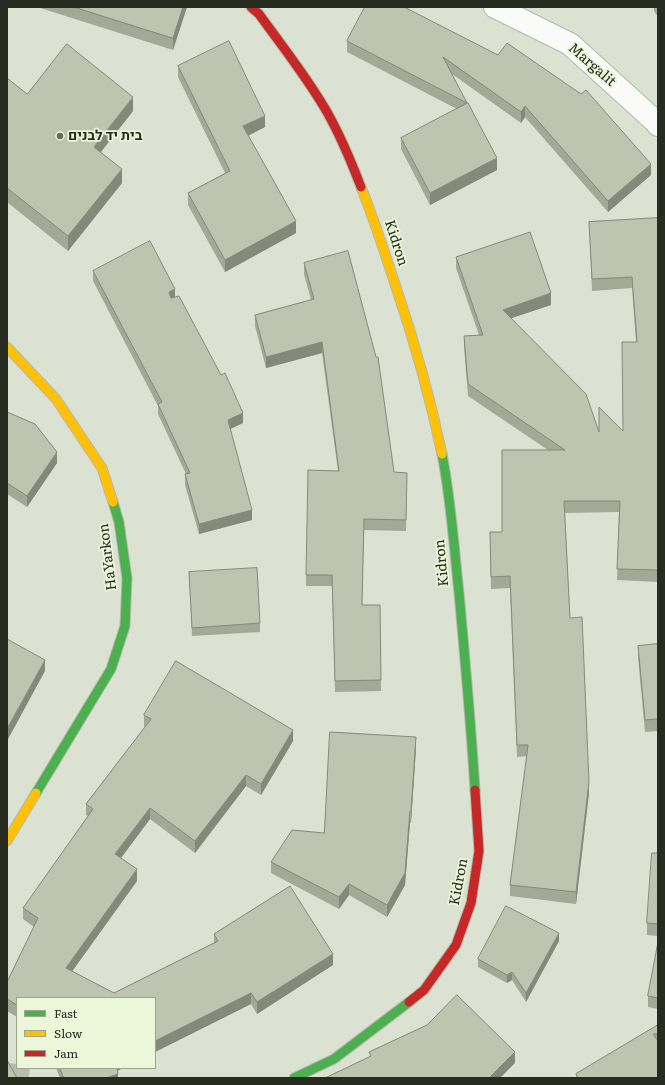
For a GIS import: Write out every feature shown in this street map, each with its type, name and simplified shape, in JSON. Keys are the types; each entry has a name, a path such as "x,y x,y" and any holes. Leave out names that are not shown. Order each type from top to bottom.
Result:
{"street":[{"name":"Kidron","path":"251,7 259,14 328,112 349,157 373,217 408,323 435,420 447,480 452,523 470,717 479,851 472,903 456,944 424,990 383,1023 334,1059 294,1078"},
{"name":"Margalit","path":"494,7 570,44 658,125"},
{"name":"HaYarkon","path":"7,347 56,399 102,468 119,522 127,578 125,626 111,669 7,841"}],"building":[{"path":"74,7 183,7 173,38"},
{"path":"365,7 404,7 498,55 507,43 581,94 586,90 651,164 608,201 525,106 521,112 443,57 467,103 347,41"},
{"path":"229,41 265,116 243,126 296,221 225,260 188,193 230,171 178,66"},
{"name":"בית יד לבנים","path":"67,44 133,97 94,147 122,169 68,236 7,188 7,78 27,94"},
{"path":"468,103 497,158 430,193 401,138"},
{"path":"658,218 658,570 617,569 620,501 564,501 570,618 582,617 589,782 576,892 510,885 528,745 517,745 510,576 491,577 490,532 502,532 502,450 565,450 468,384 464,336 483,335 456,257 530,232 551,293 503,310 586,394 599,432 599,407 623,431 622,342 637,342 632,277 592,279 589,222"},
{"path":"150,241 175,289 169,292 171,298 179,296 221,375 225,373 243,413 228,420 252,510 199,524 185,474 190,473 158,404 162,402 93,271"},
{"path":"348,251 376,357 378,357 394,472 407,473 406,520 364,519 362,605 380,605 381,680 335,681 332,575 306,575 308,470 339,471 322,342 266,357 255,315 314,299 304,263"},
{"path":"7,412 35,424 57,452 27,496 7,483"},
{"path":"257,568 260,623 192,628 189,572"},
{"path":"7,639 45,660 7,729"},
{"path":"658,644 658,719 645,720 638,646"},
{"path":"176,661 293,730 261,784 246,775 195,841 150,808 115,854 137,869 66,968 114,993 218,941 214,934 290,886 333,954 257,1002 251,993 156,1040 156,997 16,997 16,1004 7,999 7,982 38,918 23,908 93,809 86,804 151,719 144,715"},
{"path":"330,732 416,737 405,873 387,905 349,884 339,897 271,862 292,830 324,833"},
{"path":"652,853 658,853 658,924 647,923"},
{"path":"506,906 559,933 526,993 512,972 507,975 478,959"},
{"path":"658,942 658,998 648,996"},
{"path":"457,995 515,1052 489,1078 325,1078 371,1056 369,1052 427,1025"},
{"path":"658,1025 658,1034 653,1034 658,1041 658,1078 578,1078 576,1074"},
{"path":"7,1060 17,1078 7,1078"},
{"path":"60,1069 117,1069 118,1074 106,1078 64,1078"}],"tunnel":[{"path":"7,1074 38,1078"}],"traffic: fast":[{"path":"442,454 450,506 459,593 475,790"},
{"path":"36,793 111,669 125,626 127,578 119,522 113,502"},
{"path":"294,1078 334,1059 409,1002"}],"traffic: slow":[{"path":"361,187 379,235 409,326 427,390 442,454"},
{"path":"7,347 56,399 102,468 113,502"},
{"path":"7,841 36,793"}],"traffic: jam":[{"path":"251,7 259,14 303,74 319,99 341,139 361,187"},
{"path":"409,1002 424,990 456,945 471,903 479,851 475,790"}],"place":[{"name":"בית יד לבנים","path":"60,136"}]}
